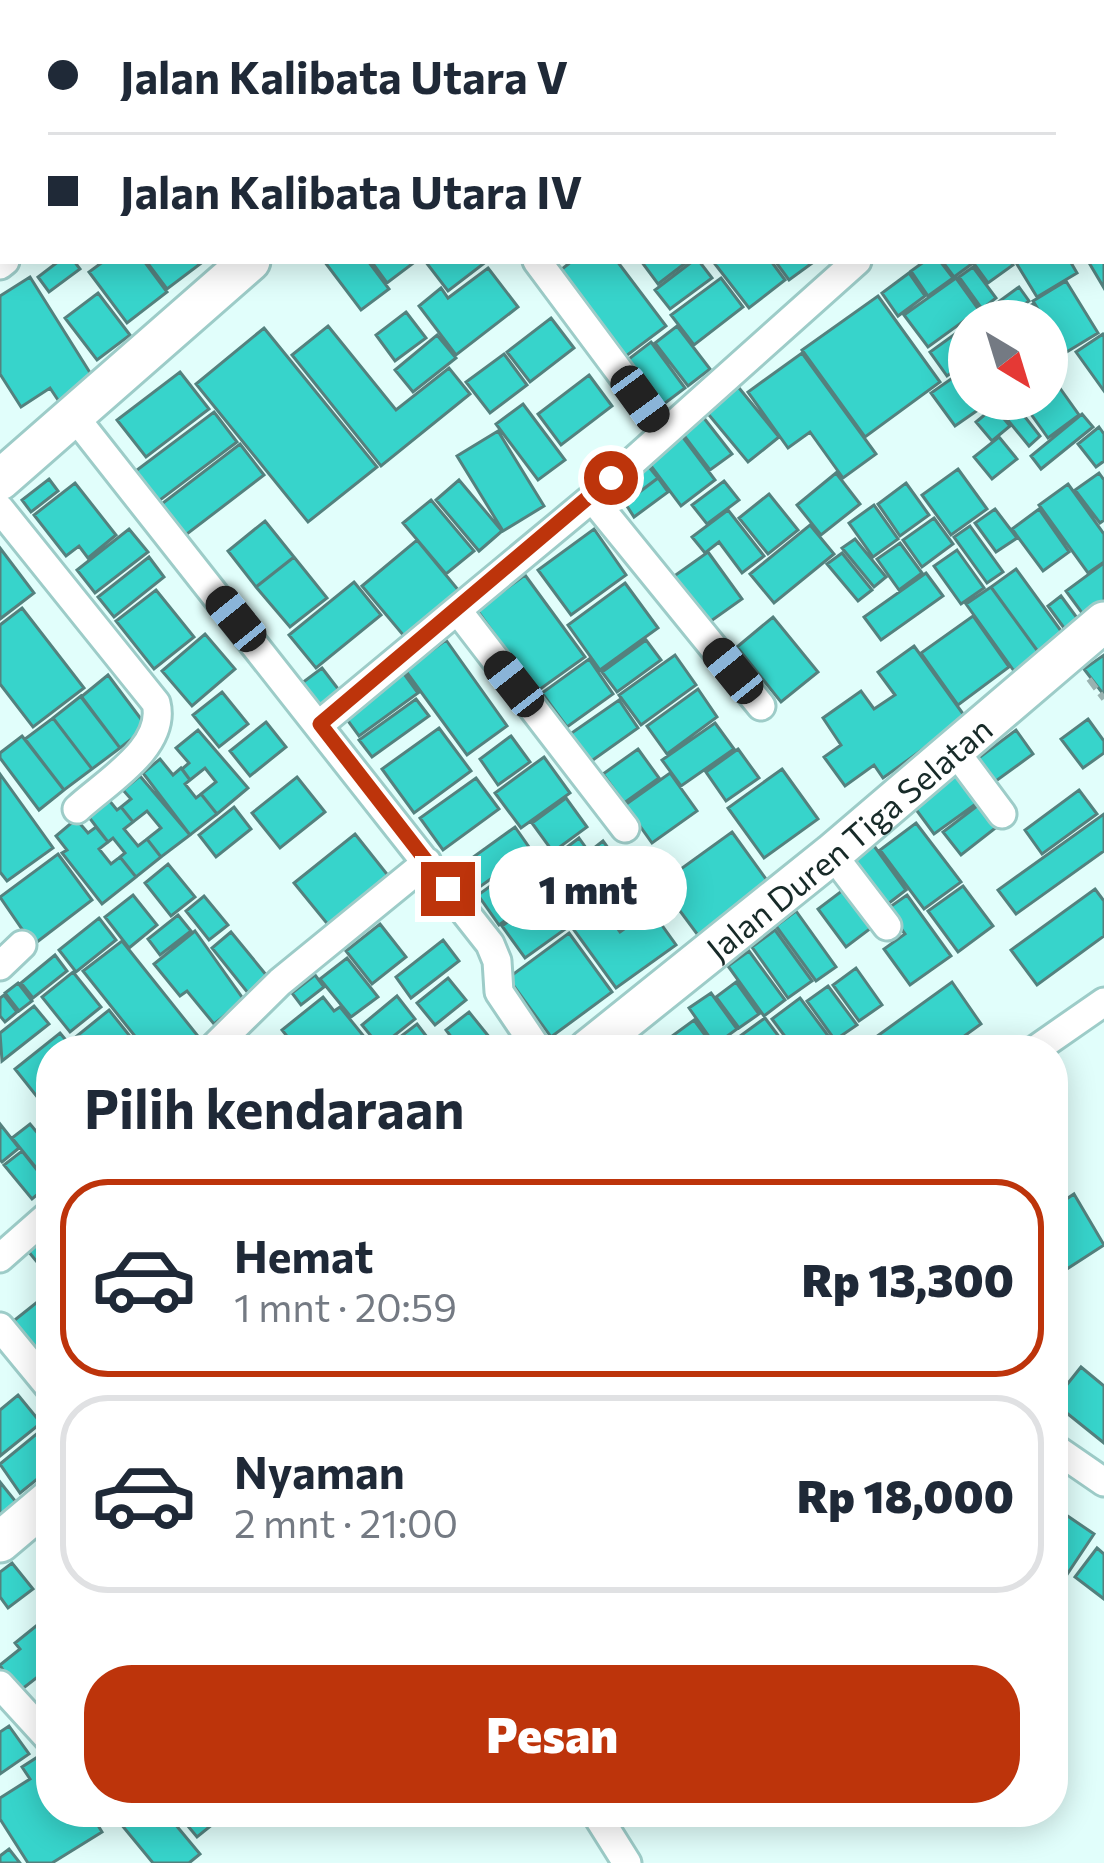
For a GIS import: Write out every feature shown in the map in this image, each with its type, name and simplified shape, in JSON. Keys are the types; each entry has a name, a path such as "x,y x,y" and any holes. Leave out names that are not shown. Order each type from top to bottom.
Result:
{"street":[{"path":"0,480 247,264"},
{"path":"539,264 663,430"},
{"path":"320,724 592,498 854,264"},
{"path":"74,416 490,944 497,961 499,992 528,1035"},
{"path":"592,498 761,706"},
{"path":"0,509 156,703 160,720 154,739 77,809"},
{"path":"458,611 625,829"},
{"name":"Jalan Duren Tiga Selatan","path":"607,1035 832,854 1104,622"},
{"path":"955,751 1002,814"},
{"path":"832,854 886,926"},
{"path":"226,1035 280,982 427,862"},
{"path":"0,967 22,945"},
{"path":"1057,1035 1104,1002"},
{"path":"0,1258 36,1227"},
{"path":"0,1327 36,1371"},
{"path":"1068,1458 1104,1483"},
{"path":"0,1542 36,1512"},
{"path":"0,1685 36,1725"},
{"path":"604,1827 627,1863"}],"building":[{"path":"55,264 76,264 80,269 49,292 38,277"},
{"path":"100,264 146,264 167,292 127,323 89,272"},
{"path":"148,264 200,264 167,289"},
{"path":"326,264 370,264 389,289 361,310"},
{"path":"373,264 412,264 387,283"},
{"path":"427,264 483,264 448,291"},
{"path":"568,264 619,264 666,326 622,359 557,273"},
{"path":"643,264 684,264 658,284"},
{"path":"689,264 701,264 712,278 670,309 655,290"},
{"path":"715,264 773,264 785,280 749,308"},
{"path":"777,264 811,264 789,280"},
{"path":"921,264 942,264 953,278 928,296 911,271"},
{"path":"944,264 972,264 954,277"},
{"path":"974,264 1012,264 1013,265 988,283"},
{"path":"1017,264 1072,264 1077,273 1037,297"},
{"path":"1090,264 1104,264 1104,288"},
{"path":"973,267 996,298 976,300 959,277"},
{"path":"488,268 518,307 456,355 419,306 441,288 448,298"},
{"path":"909,273 925,296 898,316 882,293"},
{"path":"30,277 99,387 64,409 50,388 21,407 0,374 0,296"},
{"path":"721,278 743,307 694,345 671,315"},
{"path":"956,278 972,300 948,300 948,332 928,347 904,315"},
{"path":"1066,281 1098,333 1068,351 1068,300 1035,300"},
{"path":"1019,287 1028,300 1001,300"},
{"path":"98,293 130,335 97,360 65,318"},
{"path":"878,296 940,382 865,437 802,350"},
{"path":"406,312 426,338 395,361 376,335"},
{"path":"551,318 574,348 530,382 507,352"},
{"path":"328,326 396,410 449,368 470,394 381,466 292,355"},
{"path":"677,326 710,369 688,386 655,343"},
{"path":"264,328 377,467 308,522 196,384"},
{"path":"437,335 456,358 413,392 395,370"},
{"path":"1104,335 1104,391 1076,352"},
{"path":"948,339 948,375 947,376 930,352"},
{"path":"651,342 685,388 652,413 617,368"},
{"path":"802,353 876,454 843,478 810,432 788,448 748,392"},
{"path":"504,354 527,385 490,413 466,382"},
{"path":"180,372 209,409 146,457 117,420"},
{"path":"589,375 612,406 561,445 538,414"},
{"path":"948,381 948,416 931,393"},
{"path":"735,383 779,437 748,462 704,409"},
{"path":"1068,400 1079,415 1048,438 1035,420 1068,420"},
{"path":"523,404 565,460 538,480 496,424"},
{"path":"214,412 237,442 156,503 133,473"},
{"path":"700,413 732,454 710,470 679,429"},
{"path":"1082,414 1093,427 1041,469 1031,456"},
{"path":"1005,420 1010,426 992,441 976,422"},
{"path":"1008,420 1027,420 1040,436 1029,446"},
{"path":"1099,427 1104,434 1104,461 1096,467 1078,444"},
{"path":"498,431 544,506 503,531 457,456"},
{"path":"679,432 715,480 681,506 645,458"},
{"path":"999,437 1017,459 992,479 974,457"},
{"path":"240,444 264,475 183,537 159,506"},
{"path":"644,461 658,478 614,511 601,494"},
{"path":"958,469 987,509 951,535 922,495"},
{"path":"836,473 860,504 821,535 797,505"},
{"path":"1099,473 1104,480 1104,520 1100,523 1075,490"},
{"path":"658,478 668,492 634,517 625,503"},
{"path":"49,479 58,491 31,512 22,500"},
{"path":"459,480 502,531 479,551 436,500"},
{"path":"724,481 739,500 707,524 692,505"},
{"path":"75,483 116,535 88,558 79,546 66,556 34,515"},
{"path":"906,483 929,515 900,536 878,504"},
{"path":"1068,484 1104,534 1104,562 1088,573 1039,505"},
{"path":"769,494 798,530 768,554 739,518"},
{"path":"431,500 474,551 446,574 403,523"},
{"path":"874,505 898,539 873,557 849,523"},
{"path":"995,509 1017,538 996,552 975,523"},
{"path":"1039,509 1069,552 1043,571 1012,529"},
{"path":"728,510 764,556 742,573 719,542 705,553 692,537"},
{"path":"934,518 953,544 922,567 903,540"},
{"path":"265,521 294,557 256,587 228,551"},
{"path":"810,525 834,554 774,603 750,574"},
{"path":"970,526 1003,572 987,583 954,537"},
{"path":"129,529 148,552 95,593 77,570"},
{"path":"594,529 626,575 571,615 538,570"},
{"path":"855,539 886,577 874,587 842,548"},
{"path":"417,540 464,597 409,642 362,586"},
{"path":"900,543 922,573 899,590 877,559"},
{"path":"0,548 34,593 0,619"},
{"path":"957,550 984,588 961,604 934,566"},
{"path":"708,552 742,599 704,626 670,579"},
{"path":"842,553 872,590 858,601 827,564"},
{"path":"149,557 164,577 114,617 98,597"},
{"path":"294,557 327,598 290,627 256,587"},
{"path":"1104,563 1104,603 1085,617 1066,591"},
{"path":"1016,569 1064,635 1039,653 991,587"},
{"path":"926,573 943,596 881,640 864,617"},
{"path":"525,575 585,657 536,692 477,610"},
{"path":"354,582 381,615 316,668 289,635"},
{"path":"625,583 658,628 600,670 568,625"},
{"path":"991,587 1039,653 1014,671 966,604"},
{"path":"156,590 194,637 154,669 116,621"},
{"path":"1061,596 1080,622 1067,632 1048,606"},
{"path":"22,608 84,688 33,727 0,684 0,625"},
{"path":"973,616 1009,667 958,705 921,653"},
{"path":"773,617 818,672 781,702 737,647"},
{"path":"205,634 235,669 192,706 162,671"},
{"path":"446,640 507,726 467,755 405,670"},
{"path":"646,640 661,660 617,692 602,672"},
{"path":"914,646 966,718 883,778 874,765 845,786 824,757 841,745 823,718 861,691 874,709 895,695 878,672"},
{"path":"675,655 696,685 641,725 619,695"},
{"path":"1104,655 1104,695 1084,669"},
{"path":"589,659 613,694 567,727 542,693"},
{"path":"322,668 345,698 321,716 298,686"},
{"path":"402,671 418,693 359,736 343,714"},
{"path":"108,675 147,727 120,748 81,697"},
{"path":"698,689 717,717 667,754 647,726"},
{"path":"222,692 248,724 219,747 193,715"},
{"path":"81,696 120,748 92,769 53,718"},
{"path":"416,699 429,716 372,757 359,740"},
{"path":"619,700 638,728 583,767 563,739"},
{"path":"53,718 92,769 64,790 25,739"},
{"path":"1088,719 1104,741 1104,753 1083,768 1061,739"},
{"path":"266,722 286,747 250,776 230,751"},
{"path":"715,723 734,749 681,786 662,760"},
{"path":"439,728 471,771 414,813 382,769"},
{"path":"198,730 248,788 217,814 201,794 216,782 205,768 190,780 182,769 189,763 176,748"},
{"path":"1016,730 1033,754 989,786 972,763"},
{"path":"22,736 64,790 39,810 0,758"},
{"path":"511,736 530,762 498,785 480,759"},
{"path":"638,749 659,778 624,803 603,774"},
{"path":"738,749 759,778 726,801 706,772"},
{"path":"544,757 570,793 521,828 495,793"},
{"path":"160,759 173,775 181,768 190,780 185,784 196,798 201,794 217,814 190,835 143,773"},
{"path":"782,769 818,819 764,858 728,808"},
{"path":"670,773 697,811 652,843 625,805"},
{"path":"955,773 977,803 934,834 912,804"},
{"path":"0,774 53,848 7,881 0,872"},
{"path":"140,776 190,835 161,857 147,839 161,828 147,811 133,822 121,807 131,799 123,790"},
{"path":"297,777 325,812 280,848 252,813"},
{"path":"476,778 499,809 443,850 420,818"},
{"path":"1079,790 1097,814 1042,854 1025,830"},
{"path":"566,798 587,827 553,852 532,823"},
{"path":"108,799 133,822 124,829 138,846 147,839 161,857 136,877 120,857 125,853 113,838 108,842 88,816"},
{"path":"981,803 998,826 961,855 943,832"},
{"path":"234,807 251,829 216,857 199,835"},
{"path":"1104,814 1104,851 1016,914 998,890"},
{"path":"76,819 88,833 96,827 108,842 99,849 111,864 120,857 136,877 102,904 62,853 67,850 56,836"},
{"path":"916,823 961,882 924,909 880,850"},
{"path":"515,827 531,850 474,891 458,868"},
{"path":"732,832 771,886 700,938 660,884"},
{"path":"355,834 394,883 334,932 294,883"},
{"path":"579,838 589,852 603,841 629,877 605,895 596,883 581,894 554,857"},
{"path":"869,839 906,890 884,907 846,855"},
{"path":"543,848 564,878 499,925 478,895"},
{"path":"58,854 92,900 33,945 0,897"},
{"path":"168,864 195,897 171,916 145,883"},
{"path":"646,870 665,897 627,923 608,897"},
{"path":"566,880 589,912 525,958 502,926"},
{"path":"963,886 993,926 958,952 928,911"},
{"path":"847,887 875,925 846,947 818,909"},
{"path":"1095,889 1104,901 1104,936 1037,985 1011,950"},
{"path":"133,895 157,925 129,948 105,917"},
{"path":"907,895 951,956 910,985 884,949 905,934 887,909"},
{"path":"204,896 228,925 209,940 186,911"},
{"path":"603,908 620,932 651,910 676,945 616,988 574,930"},
{"path":"796,911 836,967 816,981 776,926"},
{"path":"178,915 191,931 160,955 148,939"},
{"path":"99,918 116,940 76,972 59,950"},
{"path":"380,924 406,957 372,984 346,951"},
{"path":"775,930 812,981 788,998 752,947"},
{"path":"195,931 244,1000 214,1024 187,991 180,996 154,964"},
{"path":"231,932 272,982 252,998 212,948"},
{"path":"569,933 612,992 550,1035 508,978"},
{"path":"443,940 459,961 411,998 396,977"},
{"path":"122,941 197,1035 134,1035 83,971"},
{"path":"749,951 785,1000 764,1016 728,966"},
{"path":"55,955 67,971 33,998 21,983"},
{"path":"347,958 378,997 351,1017 320,979"},
{"path":"856,968 882,1005 859,1021 833,985"},
{"path":"73,972 101,1007 70,1032 42,997"},
{"path":"315,975 324,987 301,1005 292,993"},
{"path":"448,978 466,1000 435,1025 417,1003"},
{"path":"736,982 759,1014 739,1028 716,997"},
{"path":"952,982 981,1024 966,1035 879,1035"},
{"path":"18,983 32,1001 19,1011 5,993"},
{"path":"828,986 857,1025 842,1035 831,1035 807,1001"},
{"path":"711,993 737,1029 729,1035 708,1035 689,1008"},
{"path":"4,995 17,1012 5,1022 0,1016"},
{"path":"397,996 415,1019 395,1035 370,1035 362,1025"},
{"path":"323,997 334,1011 340,1007 363,1035 286,1035 282,1030"},
{"path":"800,998 828,1035 784,1035 772,1019"},
{"path":"34,1006 49,1024 2,1061 0,1033"},
{"path":"109,1010 129,1035 78,1035"},
{"path":"469,1012 488,1035 450,1035 446,1030"},
{"path":"765,1018 778,1035 742,1035"},
{"path":"694,1020 705,1035 674,1035"},
{"path":"417,1024 425,1035 403,1035"},
{"path":"36,1052 36,1095 15,1069"},
{"path":"0,1124 19,1148 2,1162 0,1160"},
{"path":"30,1124 36,1131 36,1168 12,1138"},
{"path":"22,1151 36,1169 36,1196 32,1199 4,1165"},
{"path":"1074,1194 1104,1245 1068,1268 1068,1198"},
{"path":"36,1303 36,1353 11,1323"},
{"path":"1081,1367 1104,1386 1104,1443 1068,1414 1068,1383"},
{"path":"18,1395 36,1417 36,1427 0,1456 0,1410"},
{"path":"36,1434 36,1480 20,1493 0,1464"},
{"path":"0,1482 16,1502 0,1516"},
{"path":"1068,1516 1094,1534 1068,1573"},
{"path":"1097,1548 1104,1554 1104,1599 1075,1577"},
{"path":"12,1563 33,1589 8,1608 0,1597 0,1572"},
{"path":"36,1626 36,1678 17,1693 0,1665 20,1649 15,1643"},
{"path":"9,1726 29,1754 0,1774 0,1732"},
{"path":"36,1758 36,1827 99,1827 102,1832 52,1863 28,1863 0,1819 0,1798 30,1779 22,1767"},
{"path":"123,1827 178,1827 200,1854 189,1863 153,1863"},
{"path":"189,1827 209,1827 197,1837"},
{"path":"9,1849 20,1863 0,1863 0,1856"}],"route":[{"path":"448,889 320,724 611,478"}]}
